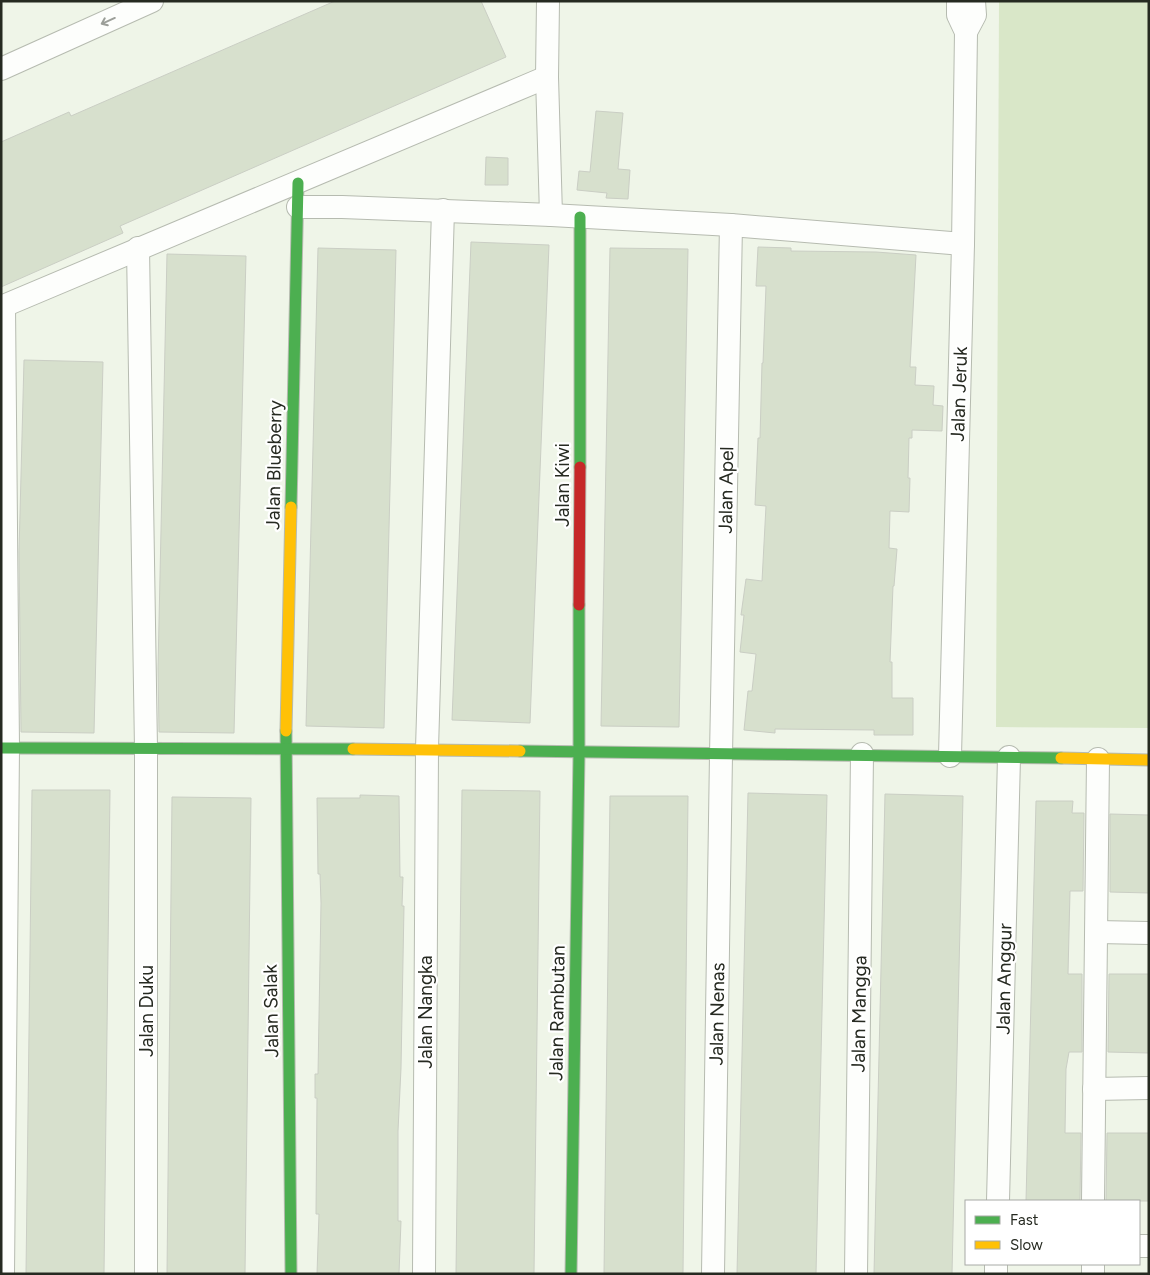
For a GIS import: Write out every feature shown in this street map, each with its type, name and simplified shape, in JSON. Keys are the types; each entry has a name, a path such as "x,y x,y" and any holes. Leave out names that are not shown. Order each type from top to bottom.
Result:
{"street":[{"path":"1,69 152,1"},
{"path":"548,1 547,77 551,214"},
{"name":"Jalan Jeruk","path":"950,756 963,244 966,32 958,15 958,1"},
{"name":"Jalan Jeruk","path":"966,32 975,15 974,1"},
{"path":"3,1274 3,307 138,248 298,183 547,77"},
{"name":"Jalan Blueberry","path":"286,749 298,183"},
{"path":"298,207 551,214 731,225 963,244"},
{"name":"Jalan Nangka","path":"424,1274 427,749 443,210"},
{"name":"Jalan Kiwi","path":"579,754 580,217"},
{"name":"Jalan Apel","path":"721,755 731,225"},
{"name":"Jalan Duku","path":"138,248 146,749 146,1274"},
{"path":"4,748 427,749 579,754 862,754 1149,760"},
{"name":"Jalan Salak","path":"286,749 291,1274"},
{"name":"Jalan Rambutan","path":"571,1274 579,754"},
{"name":"Jalan Mangga","path":"856,1274 862,754"},
{"name":"Jalan Nenas","path":"713,1274 721,755"},
{"name":"Jalan Anggur","path":"998,1200 1009,757"},
{"path":"1093,1200 1098,759"},
{"path":"1097,932 1149,933"},
{"path":"1094,1089 1149,1088"}],"green space":[{"path":"999,1 1149,1 1149,728 996,727"}],"building":[{"path":"335,1 481,1 506,57 120,226 123,233 1,287 1,142 69,112 71,116"},
{"path":"596,111 623,113 618,169 630,170 628,199 606,198 607,193 577,190 579,171 590,172"},
{"path":"486,157 508,158 508,185 485,185"},
{"path":"471,242 549,245 530,723 452,720"},
{"path":"758,247 791,248 791,251 876,252 916,255 910,367 916,367 915,385 934,386 933,405 943,406 942,431 912,430 912,438 909,438 909,512 890,511 889,548 897,549 893,586 890,662 892,662 892,698 913,698 913,735 874,735 874,730 775,729 775,733 744,730 748,691 752,691 756,654 740,652 744,615 741,615 746,579 762,581 766,506 755,505 758,438 760,438 766,286 756,286"},
{"path":"318,248 396,250 384,728 306,726"},
{"path":"610,248 688,249 679,727 601,726"},
{"path":"167,254 246,256 234,733 159,732 158,668"},
{"path":"24,360 103,362 94,733 21,732 19,552"},
{"path":"32,790 110,790 104,1274 26,1274"},
{"path":"462,790 540,791 534,1274 456,1274"},
{"path":"748,793 827,795 816,1274 737,1274"},
{"path":"885,794 963,796 952,1274 874,1274"},
{"path":"360,795 399,796 400,877 403,877 402,906 404,906 398,1131 398,1221 401,1221 399,1274 317,1274 319,1214 316,1214 317,1098 315,1098 315,1074 318,1074 321,903 320,874 318,874 317,798 360,798"},
{"path":"610,796 688,796 683,1273 604,1273"},
{"path":"172,797 251,798 245,1274 167,1274"},
{"path":"1036,801 1073,801 1072,813 1084,813 1083,891 1070,891 1068,974 1082,974 1082,1052 1069,1052 1066,1069 1065,1133 1081,1133 1080,1200 1026,1200"},
{"path":"1110,814 1149,815 1149,893 1110,892"},
{"path":"1109,974 1149,974 1149,1053 1108,1052"},
{"path":"1107,1133 1149,1133 1149,1201 1106,1200"}],"traffic: fast":[{"path":"291,507 298,183"},
{"path":"580,217 580,467"},
{"path":"571,1274 579,754 579,605"},
{"path":"286,731 291,1274"},
{"path":"1,748 353,749"},
{"path":"520,751 1061,758"}],"traffic: slow":[{"path":"286,731 291,507"},
{"path":"353,749 520,751"},
{"path":"1061,758 1149,760"}],"traffic: jam":[{"path":"579,605 580,467"}]}
